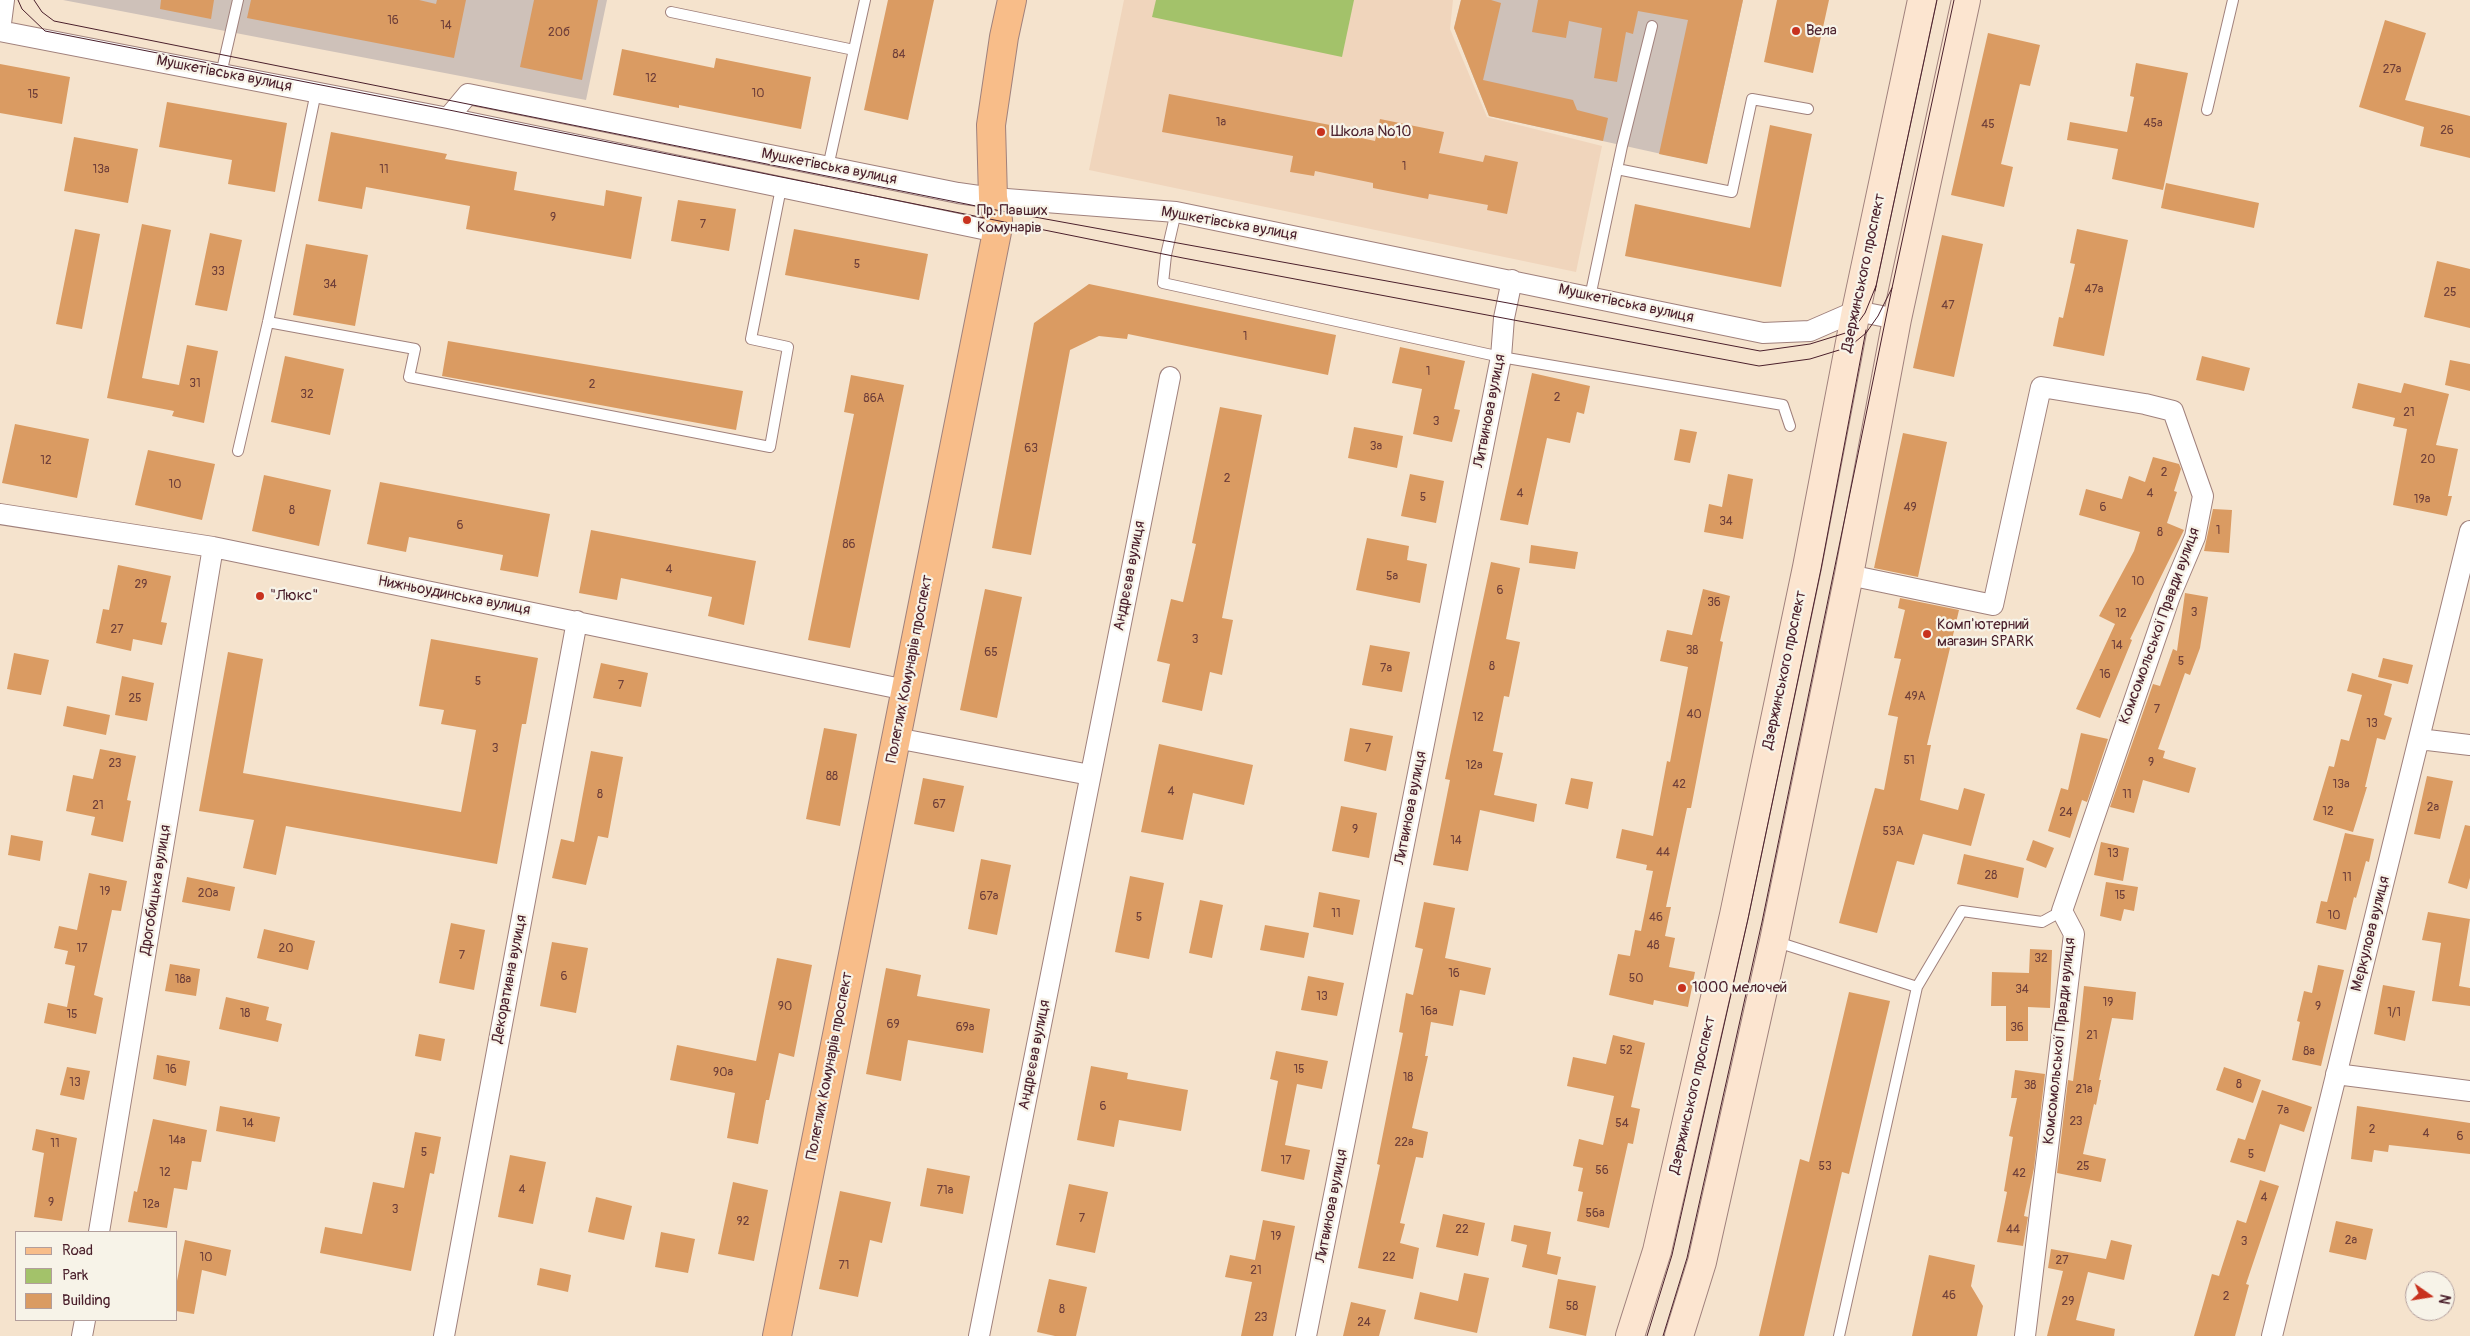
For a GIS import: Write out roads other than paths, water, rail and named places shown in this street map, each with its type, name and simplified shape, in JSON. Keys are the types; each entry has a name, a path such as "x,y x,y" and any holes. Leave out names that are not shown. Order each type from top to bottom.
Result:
{"main road":[{"name":"Полеглих Комунарів проспект","path":"777,1336 997,232 998,220 993,198 992,125 1004,37 1012,0"}],"street":[{"path":"0,31 4,0"},
{"name":"Дзержинського проспект","path":"1630,1336 1657,1251 1734,915 1807,567 1856,311 1922,0"},
{"path":"1679,1336 1702,1262 1774,941 1849,575 1897,319 1966,0"},
{"name":"Мушкетівська вулиця","path":"0,31 448,118 997,232"},
{"name":"Мушкетівська вулиця","path":"448,118 468,94 828,167 993,198 1176,212 1763,333 1810,330 1856,311"},
{"name":"Литвинова вулиця","path":"1306,1336 1501,358 1504,318 1512,280"},
{"path":"1856,311 1897,319"},
{"name":"Андрєєва вулиця","path":"979,1336 1170,377"},
{"name":"Комсомольської Правди вулиця","path":"1849,575 1993,605 2040,387 2145,404 2173,411 2202,496 2195,537 2170,596 2062,911 2074,934 2026,1336"},
{"name":"Нижньоудинська вулиця","path":"0,514 213,548 577,621 906,690"},
{"name":"Мєркулова вулиця","path":"2272,1336 2470,532"},
{"name":"Дрогобицька вулиця","path":"99,1231 213,548"},
{"name":"Декоративна вулиця","path":"444,1336 577,621"},
{"path":"896,738 1090,775"},
{"path":"2419,739 2470,745"},
{"path":"2336,1074 2470,1091"},
{"path":"82,1336 85,1321"}],"lane":[{"path":"221,74 238,0"},
{"path":"828,167 865,0"},
{"path":"2207,110 2233,0"},
{"path":"671,12 854,50"},
{"path":"1590,297 1617,169 1652,26"},
{"path":"238,451 268,322 316,92"},
{"path":"1617,169 1732,192 1752,98 1808,109"},
{"path":"268,322 415,349 409,377 770,447 788,347 752,340 781,188"},
{"path":"1176,212 1166,255 1163,283 1501,358 1783,404 1790,426"},
{"path":"1839,1336 1917,987 1962,912 2042,922 2062,911"},
{"path":"1774,941 1917,987"}],"tram line":[{"path":"18,0 22,9 45,31 454,111 1183,258 1759,366 1810,359 1849,347 1866,333 1878,316 1892,288"},
{"path":"34,0 42,12 54,21 996,210 1760,351 1810,344 1852,331 1865,313 1876,286"},
{"path":"1875,291 1937,0"},
{"path":"1663,1336 1687,1258 1762,922 1892,288 1954,0"},
{"path":"1647,1336 1672,1255 1748,919 1821,569 1866,330"}],"place":[{"name":"Вела","path":"1796,31"},
{"name":"Школа №10","path":"1321,132"},
{"name":"Пр. Павших Комунарiв","path":"967,220"},
{"name":"\"Люкс\"","path":"260,596"},
{"name":"Комп'ютерний магазин SPARK","path":"1927,634"},
{"name":"1000 мелочей","path":"1682,988"}]}
